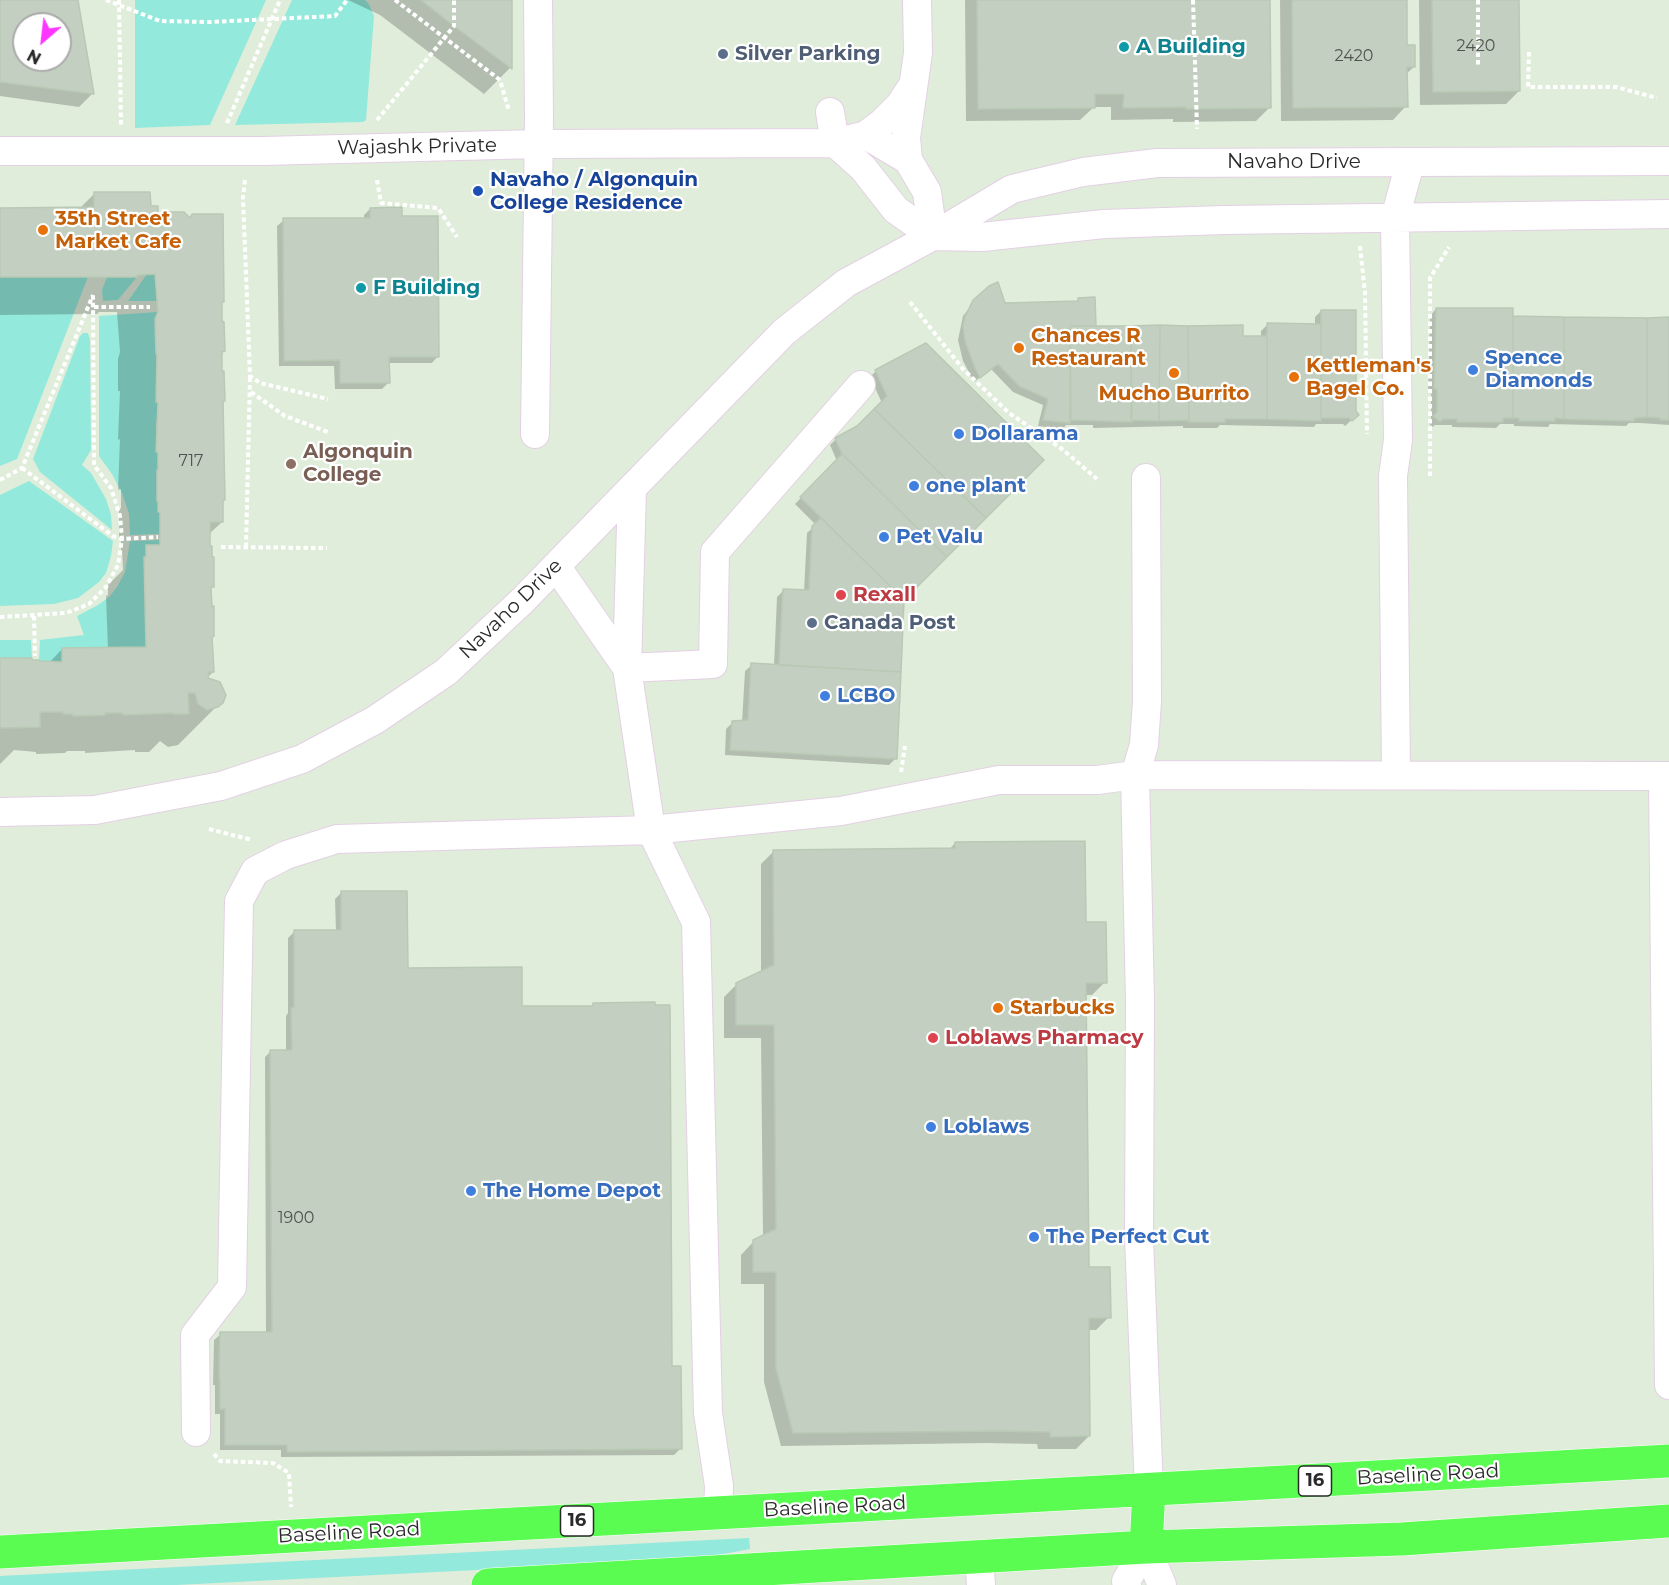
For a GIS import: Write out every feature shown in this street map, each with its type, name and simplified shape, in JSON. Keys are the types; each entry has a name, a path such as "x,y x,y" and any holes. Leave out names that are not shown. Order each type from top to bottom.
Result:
{"main road":[{"name":"Baseline Road","path":"0,1552 1669,1461"},
{"path":"1146,1547 1149,1490"},
{"path":"488,1585 980,1571 1146,1547 1402,1539 1669,1521"}],"street":[{"path":"535,434 538,0"},
{"path":"917,0 918,53 906,138 908,160 927,192 933,236"},
{"path":"908,160 866,135 900,105 913,85"},
{"path":"830,112 835,143 863,168 896,210 933,236"},
{"name":"Wajashk Private","path":"0,151 263,151 538,144 835,143 866,135"},
{"name":"Navaho Drive","path":"0,812 95,810 221,786 302,759 375,720 446,672 522,601 784,332 846,283 933,236 1012,189 1083,172 1180,162 1669,161"},
{"path":"1396,775 1393,476 1398,440 1395,218 1410,163"},
{"name":"Navaho Drive","path":"933,236 982,237 1104,224 1669,214"},
{"path":"627,668 713,664 715,552 861,384"},
{"path":"1146,478 1147,701 1144,745 1135,775 1140,1001 1139,1238 1149,1490"},
{"path":"632,489 627,668 651,830 696,922 708,1413 719,1486 718,1513"},
{"path":"556,566 627,668"},
{"path":"196,1432 195,1335 232,1287 239,901 255,871 286,855 337,838 651,830 841,811 999,780 1097,780 1135,775 1666,776 1669,1385"},
{"path":"1127,1585 1126,1581 1146,1547"},
{"path":"1146,1547 1162,1585"}],"path":[{"path":"106,0 160,21 209,22 335,16 347,0"},
{"path":"119,0 121,131"},
{"path":"225,130 280,0"},
{"path":"395,0 500,81 512,118"},
{"path":"376,121 454,26 454,0"},
{"path":"1193,0 1197,129"},
{"path":"1478,0 1478,67"},
{"path":"1529,52 1528,87 1616,87 1657,98"},
{"path":"245,180 250,392 246,547"},
{"path":"377,180 381,203 438,208 457,237"},
{"path":"1360,246 1365,293 1368,443"},
{"path":"1430,476 1430,278 1449,247"},
{"path":"0,480 22,468 93,294 94,465 111,488 120,516 122,539 118,565 106,587 89,604 66,613 0,617"},
{"path":"910,302 963,369 1009,413 1062,449 1097,479"},
{"path":"94,307 150,307"},
{"path":"249,376 260,383 328,399"},
{"path":"250,392 285,416 328,432"},
{"path":"22,468 113,536 122,539 158,537"},
{"path":"221,547 327,548"},
{"path":"34,616 35,656"},
{"path":"898,783 905,746"},
{"path":"196,1432 220,1461 273,1463 289,1473 291,1508"}],"shaded area":[{"path":"135,0 266,0 210,125 135,128"},
{"path":"292,0 365,0 369,4 374,16 366,120 363,122 235,125"},
{"path":"147,274 155,274 157,301 128,301"},
{"path":"0,277 88,277 17,459 0,466"},
{"path":"107,277 137,277 118,300 103,301 102,290"},
{"path":"157,312 156,452 158,452 157,500 160,512 160,534 130,535 129,514 122,493 99,456 99,316"},
{"path":"83,333 88,333 90,340 91,450 82,465 91,473 106,499 111,515 112,530 40,472 33,459"},
{"path":"29,481 113,541 111,556 106,573 99,582 78,598 54,604 0,606 0,495"},
{"path":"160,540 160,545 146,545 146,557 144,557 146,647 62,648 62,662 39,661 40,640 84,635 77,616 98,605 117,587 125,572 130,541"},
{"path":"0,640 31,640 32,658 0,658"},
{"path":"749,1538 750,1549 697,1559 176,1585 0,1585 0,1576"}],"building":[{"path":"0,0 78,0 94,94 0,82"},
{"path":"421,0 512,0 512,69 454,26"},
{"name":"A Building","path":"977,0 1270,0 1271,108 1123,108 1124,94 1095,94 1095,108 978,109"},
{"name":"A Building","path":"1292,0 1407,0 1407,45 1415,45 1415,67 1407,67 1408,107 1293,108"},
{"path":"1432,0 1519,0 1520,91 1433,92"},
{"path":"94,192 150,192 151,206 158,206 158,214 184,212 190,218 192,214 223,214 224,302 222,302 222,321 224,322 225,351 222,352 222,371 224,371 225,401 223,401 225,500 223,500 223,522 210,522 210,546 212,546 212,557 214,557 214,587 211,587 212,607 214,606 214,636 212,637 214,672 209,672 208,678 220,682 226,695 223,703 218,707 207,710 198,704 195,693 188,693 189,714 105,713 105,715 73,716 73,714 63,714 63,712 40,712 40,727 0,728 0,658 32,658 32,660 39,661 62,662 62,648 146,647 144,557 146,557 146,545 160,545 160,512 158,512 157,501 158,452 156,452 158,402 156,402 155,319 158,312 155,274 137,275 137,277 0,277 0,208 94,207"},
{"name":"F Building","path":"402,207 402,216 438,216 439,357 389,357 390,383 340,383 340,360 284,361 283,218 370,218 370,208"},
{"name":"Chances R Restaurant","path":"998,282 1005,303 1078,301 1078,298 1095,297 1096,326 1070,326 1070,423 1043,420 1048,399 1019,386 998,364 980,378 965,341 963,326 973,300 989,286"},
{"name":"Spence Diamonds","path":"1436,308 1513,308 1513,418 1503,418 1503,422 1457,422 1457,419 1443,419 1440,422 1433,416 1437,412 1437,389 1434,389"},
{"path":"1321,310 1356,310 1356,411 1359,415 1352,421 1349,418 1321,418"},
{"path":"1513,316 1564,317 1564,419 1519,421 1519,418 1513,418"},
{"path":"1564,317 1647,318 1647,417 1634,418 1634,421 1564,419"},
{"path":"1669,317 1669,420 1660,420 1660,418 1647,417 1647,318"},
{"name":"Kettleman's Bagel Co.","path":"1267,323 1321,324 1321,421 1267,419"},
{"name":"Mucho Burrito","path":"1160,325 1188,326 1189,420 1159,421"},
{"path":"1160,325 1159,421 1131,420 1131,326"},
{"path":"1243,325 1243,336 1267,336 1267,419 1189,422 1188,326"},
{"path":"1070,326 1131,326 1132,422 1071,420"},
{"name":"Dollarama","path":"926,343 1044,460 986,518 874,409 887,396 875,370"},
{"name":"one plant","path":"874,409 986,518 947,557 842,454 835,438 857,426"},
{"name":"Pet Valu","path":"842,454 947,557 904,600 800,497"},
{"name":"Rexall","path":"821,518 904,600 901,672 779,665 783,589 809,590 812,526"},
{"name":"LCBO","path":"751,663 901,672 897,759 730,750 732,721 748,720"},
{"name":"Loblaws","path":"1085,841 1086,922 1106,922 1107,983 1086,983 1089,1267 1110,1267 1111,1318 1089,1318 1090,1436 1050,1437 1050,1432 1000,1431 793,1433 776,1368 776,1272 753,1272 753,1240 776,1229 774,1025 736,1025 736,983 774,965 773,850 955,848 955,842"},
{"name":"The Home Depot","path":"341,891 407,891 408,968 522,967 522,1006 593,1006 593,1003 655,1002 655,1005 670,1005 672,1366 681,1366 682,1449 287,1452 287,1445 225,1445 225,1409 220,1409 220,1332 272,1332 270,1050 292,1050 294,930 341,930"}],"place":[{"name":"A Building","path":"1124,47"},
{"name":"Silver Parking","path":"723,54"},
{"name":"Navaho / Algonquin College Residence","path":"478,191"},
{"name":"35th Street Market Cafe","path":"43,230"},
{"name":"F Building","path":"361,288"},
{"name":"Chances R Restaurant","path":"1019,348"},
{"name":"Spence Diamonds","path":"1473,370"},
{"name":"Mucho Burrito","path":"1174,373"},
{"name":"Kettleman's Bagel Co.","path":"1294,377"},
{"name":"Dollarama","path":"959,434"},
{"name":"Algonquin College","path":"291,464"},
{"name":"one plant","path":"914,486"},
{"name":"Pet Valu","path":"884,537"},
{"name":"Rexall","path":"841,595"},
{"name":"Canada Post","path":"812,623"},
{"name":"LCBO","path":"825,696"},
{"name":"Starbucks","path":"998,1008"},
{"name":"Loblaws Pharmacy","path":"933,1038"},
{"name":"Loblaws","path":"931,1127"},
{"name":"The Home Depot","path":"471,1191"},
{"name":"The Perfect Cut","path":"1034,1237"}]}
